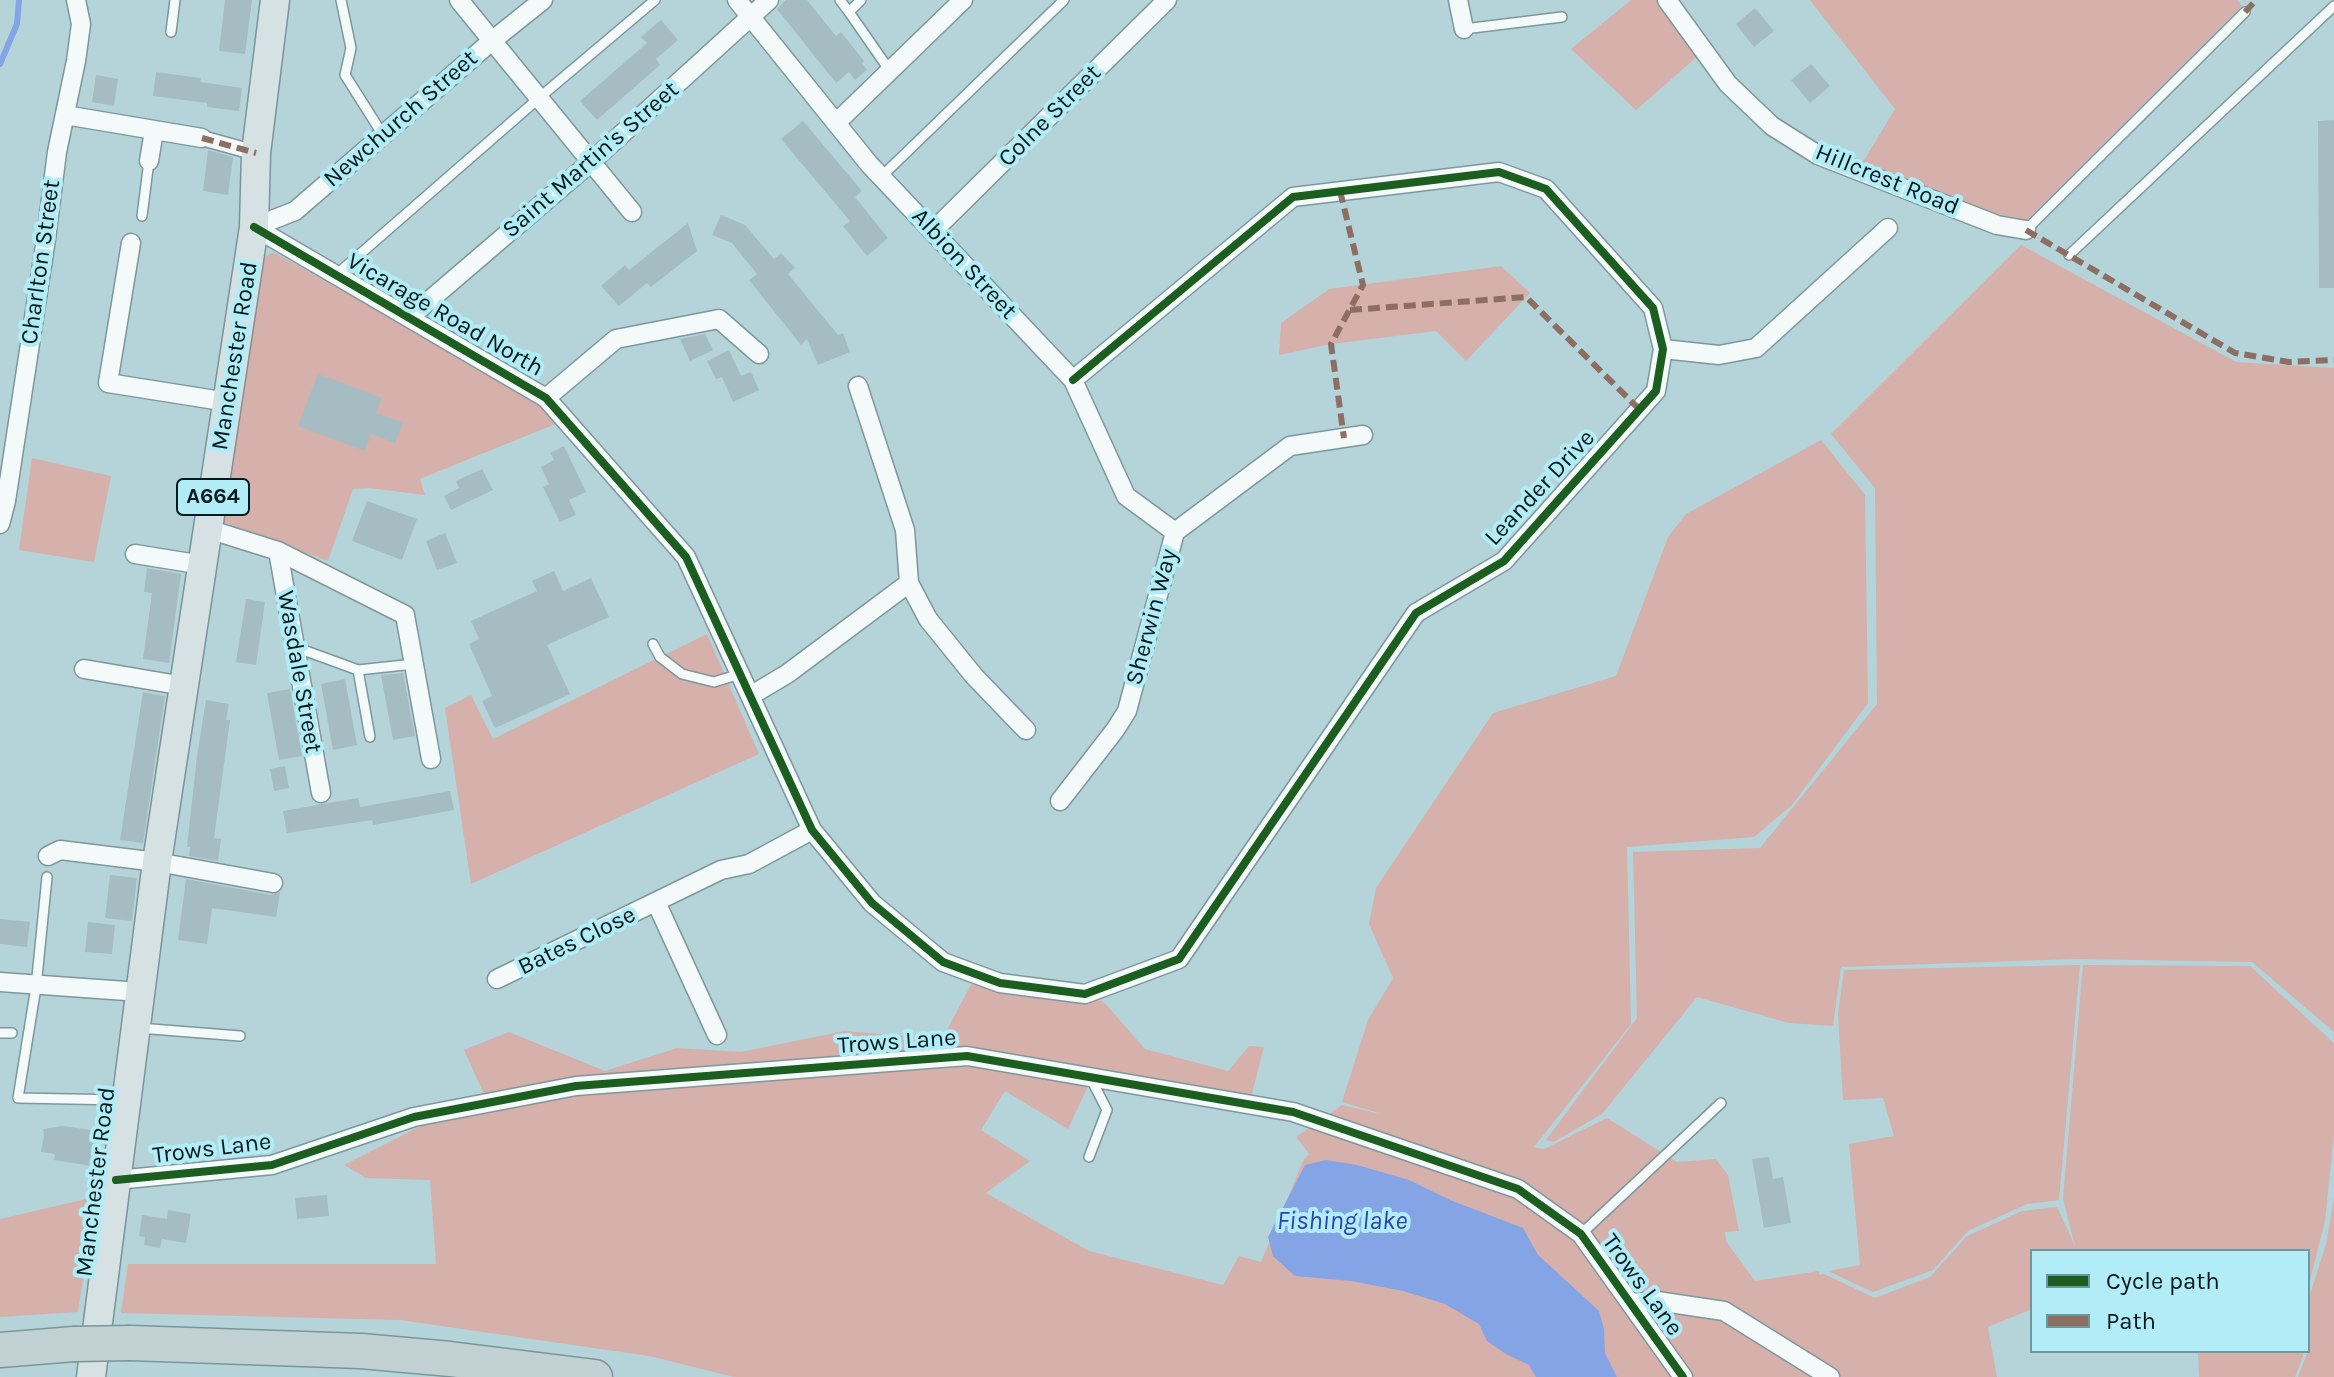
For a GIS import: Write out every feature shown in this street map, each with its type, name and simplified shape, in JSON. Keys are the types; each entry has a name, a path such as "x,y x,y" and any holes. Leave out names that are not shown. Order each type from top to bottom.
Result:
{"highway":[{"path":"0,1350 130,1343 361,1351 595,1377"}],"main road":[{"name":"Manchester Road","path":"91,1377 157,862 254,227 256,153 275,0"}],"street":[{"name":"Charlton Street","path":"0,524 6,501 57,152 81,24 76,0"},
{"path":"459,0 632,212"},
{"name":"Newchurch Street","path":"254,227 295,211 543,0"},
{"name":"Albion Street","path":"737,0 881,177 1073,380 1126,496 1175,532"},
{"name":"Saint Martin's Street","path":"410,317 591,162 769,0"},
{"path":"836,123 963,0"},
{"path":"1458,0 1464,29"},
{"name":"Hillcrest Road","path":"1667,0 1728,84 1772,126 1818,155 1997,225 2026,230"},
{"name":"Colne Street","path":"933,231 1157,3"},
{"path":"65,115 202,138 256,153"},
{"path":"149,161 154,131"},
{"name":"Leander Drive","path":"812,830 872,903 943,962 1000,983 1085,994 1179,959 1416,613 1504,561 1656,391 1663,349 1653,308 1546,189 1499,172 1293,197 1073,380"},
{"name":"Vicarage Road North","path":"254,227 546,398 686,557 812,830"},
{"path":"1663,349 1719,355 1756,348 1888,228"},
{"path":"131,243 108,383 228,402"},
{"path":"546,398 616,339 719,319 759,354"},
{"path":"858,386 905,530 909,583 928,619 974,676 1026,730"},
{"name":"Sherwin Way","path":"1060,801 1127,711 1175,532 1290,446 1363,435"},
{"path":"208,529 278,551 405,615 431,759"},
{"name":"Wasdale Street","path":"278,551 321,793"},
{"path":"135,554 203,565"},
{"path":"750,696 787,674 909,583"},
{"path":"84,669 184,686"},
{"name":"Bates Close","path":"497,979 721,870 749,864 812,830"},
{"path":"48,856 60,850 157,862 273,883"},
{"name":"Bates Close","path":"656,902 717,1035"},
{"path":"0,982 36,987 140,992"},
{"name":"Trows Lane","path":"116,1180 272,1165 414,1117 576,1086 967,1056 1293,1112 1518,1189 1581,1234 1683,1377"},
{"path":"1630,1303 1657,1301 1724,1311 1830,1377"}],"lane":[{"path":"171,32 175,0"},
{"path":"341,0 351,48 345,75 383,135"},
{"path":"336,275 655,0"},
{"path":"840,0 890,71"},
{"path":"849,12 861,0"},
{"path":"881,177 1064,0"},
{"path":"2069,255 2334,6"},
{"path":"2026,230 2245,12"},
{"path":"1464,29 1562,17"},
{"path":"142,216 149,161"},
{"path":"653,644 660,657 682,674 714,682 740,674"},
{"path":"295,647 358,670 414,664"},
{"path":"358,670 370,737"},
{"path":"47,877 36,987 18,1098 127,1101"},
{"path":"136,1027 240,1036"},
{"path":"0,1033 12,1033"},
{"path":"1089,1157 1107,1110 1090,1077"},
{"path":"1581,1234 1721,1103"}],"shaded area":[{"path":"1631,0 1657,0 1699,55 1636,110 1571,49"},
{"path":"1810,0 2237,0 2242,6 2027,220 1988,212 1863,162 1895,109"},
{"path":"2021,245 2236,362 2334,368 2334,1032 2252,962 2076,959 1841,967 1833,1026 1789,1023 1697,997 1602,1114 1554,1142 1546,1140 1637,1018 1633,852 1760,848 1877,704 1875,488 1831,434"},
{"path":"273,252 545,403 558,423 420,479 425,495 353,489 328,561 217,520 255,263"},
{"path":"1501,266 1530,293 1466,361 1436,331 1331,344 1279,355 1281,323 1329,289"},
{"path":"1821,440 1865,495 1868,703 1792,805 1754,837 1627,847 1631,1024 1534,1147 1544,1149 1607,1118 1677,1162 1716,1159 1728,1175 1739,1231 1725,1232 1726,1241 1755,1281 1819,1271 1819,1275 1824,1274 1875,1298 1930,1277 1967,1236 2022,1211 2057,1207 2075,1246 2063,1199 2083,965 2250,966 2334,1043 2334,1134 2325,1221 2310,1280 2310,1249 2030,1249 2030,1310 1988,1327 1997,1377 734,1377 649,1356 400,1320 121,1313 128,1264 436,1264 430,1180 366,1178 344,1165 484,1094 464,1050 509,1032 605,1071 677,1048 741,1052 844,1031 942,1039 972,983 1103,1001 1145,1049 1228,1071 1249,1046 1264,1047 1250,1101 1088,1086 1068,1129 1005,1091 981,1130 1030,1161 986,1193 1089,1251 1223,1285 1239,1256 1261,1262 1303,1161 1309,1154 1296,1137 1342,1105 1385,1115 1342,1102 1368,1020 1393,978 1369,924 1376,888 1493,713 1616,676 1668,537 1686,514"},
{"path":"32,458 111,476 94,562 19,550"},
{"path":"707,634 759,754 471,884 445,708 471,695 493,739"},
{"path":"2080,965 2059,1200 2027,1204 1968,1231 1933,1270 1873,1292 1828,1271 1860,1265 1849,1144 1894,1136 1883,1098 1843,1100 1838,1014 1844,970"},
{"path":"95,1197 78,1312 0,1317 0,1219"},
{"path":"2334,1198 2334,1377 2298,1377 2307,1353 2310,1353 2310,1295 2326,1244"},
{"path":"2198,1353 2303,1353 2295,1377 2199,1377"}],"water":[{"name":"Fishing lake","path":"1326,1160 1357,1165 1409,1180 1450,1200 1523,1228 1538,1255 1599,1311 1604,1329 1605,1353 1617,1377 1536,1377 1529,1365 1487,1341 1479,1324 1445,1304 1403,1291 1351,1281 1295,1276 1273,1256 1268,1237 1305,1165"}],"building":[{"path":"225,0 252,0 245,54 219,51"},
{"path":"786,0 807,0 836,36 841,32 864,61 862,63 867,70 855,80 849,72 836,83 777,9"},
{"path":"1755,8 1774,31 1754,47 1736,24"},
{"path":"661,20 678,40 656,59 660,65 597,120 580,101 647,43 641,37"},
{"path":"1811,64 1830,86 1810,103 1791,80"},
{"path":"156,72 242,88 239,111 153,96"},
{"path":"96,75 118,79 114,106 92,102"},
{"path":"2334,120 2334,288 2319,288 2318,121"},
{"path":"803,121 862,191 855,197 888,238 867,256 843,226 850,221 781,139"},
{"path":"208,150 233,157 228,195 203,191"},
{"path":"721,215 745,225 774,259 781,253 795,268 788,274 838,335 843,333 850,352 818,365 807,339 801,345 749,280 757,274 732,243 712,235"},
{"path":"688,223 697,251 651,287 647,283 619,306 601,286 625,265 629,270"},
{"path":"705,334 713,350 690,361 680,339"},
{"path":"729,350 741,376 751,372 759,390 733,402 722,377 716,379 707,361"},
{"path":"318,374 382,398 376,413 403,423 395,443 371,434 365,451 298,426"},
{"path":"564,446 586,492 569,500 576,515 560,522 543,487 549,484 541,467 554,460 550,453"},
{"path":"482,469 493,490 451,510 444,496 459,488 456,481"},
{"path":"367,501 417,519 402,560 352,541"},
{"path":"445,533 457,563 437,570 426,541"},
{"path":"147,568 181,574 169,663 143,659 152,593 144,592"},
{"path":"554,571 563,591 591,578 609,617 547,645 570,694 495,728 482,701 492,696 469,644 479,639 471,621 537,591 532,581"},
{"path":"246,599 265,602 256,665 236,662"},
{"path":"403,673 415,736 393,740 381,675"},
{"path":"345,679 357,745 333,750 321,684"},
{"path":"290,689 302,756 279,760 267,693"},
{"path":"143,692 165,696 143,843 120,840"},
{"path":"206,700 229,704 226,720 230,720 214,838 221,839 218,861 189,856 190,847 187,847"},
{"path":"285,766 289,788 274,791 270,769"},
{"path":"450,791 454,810 373,825 372,820 287,833 283,811 358,798 360,807"},
{"path":"110,875 137,878 132,921 105,918"},
{"path":"186,879 271,895 280,892 276,917 212,908 207,944 178,940"},
{"path":"0,919 30,922 27,947 0,944"},
{"path":"88,922 115,925 112,954 85,952"},
{"path":"62,1126 98,1131 92,1166 54,1160 55,1154 41,1152 43,1129"},
{"path":"1769,1157 1773,1179 1783,1177 1791,1223 1764,1228 1752,1159"},
{"path":"327,1195 329,1216 297,1219 295,1198"},
{"path":"168,1210 191,1214 186,1243 162,1239 160,1248 144,1245 145,1237 139,1236 142,1215 167,1219"}],"waterway":[{"path":"0,64 17,24 19,0"}],"marked path":[{"path":"2245,12 2256,0"},
{"path":"202,138 256,153"},
{"path":"1340,191 1363,285 1331,344 1344,438"},
{"path":"2026,230 2235,353 2289,362 2334,360"},
{"path":"1350,310 1526,297 1639,409"}],"cycle path":[{"path":"254,227 546,398 686,557 812,830 872,903 943,962 1000,983 1085,994 1179,959 1416,613 1504,561 1656,391 1663,349 1653,308 1546,189 1499,172 1293,197 1073,380"},
{"path":"116,1180 272,1165 414,1117 576,1086 967,1056 1293,1112 1518,1189 1581,1234 1683,1377"}]}
